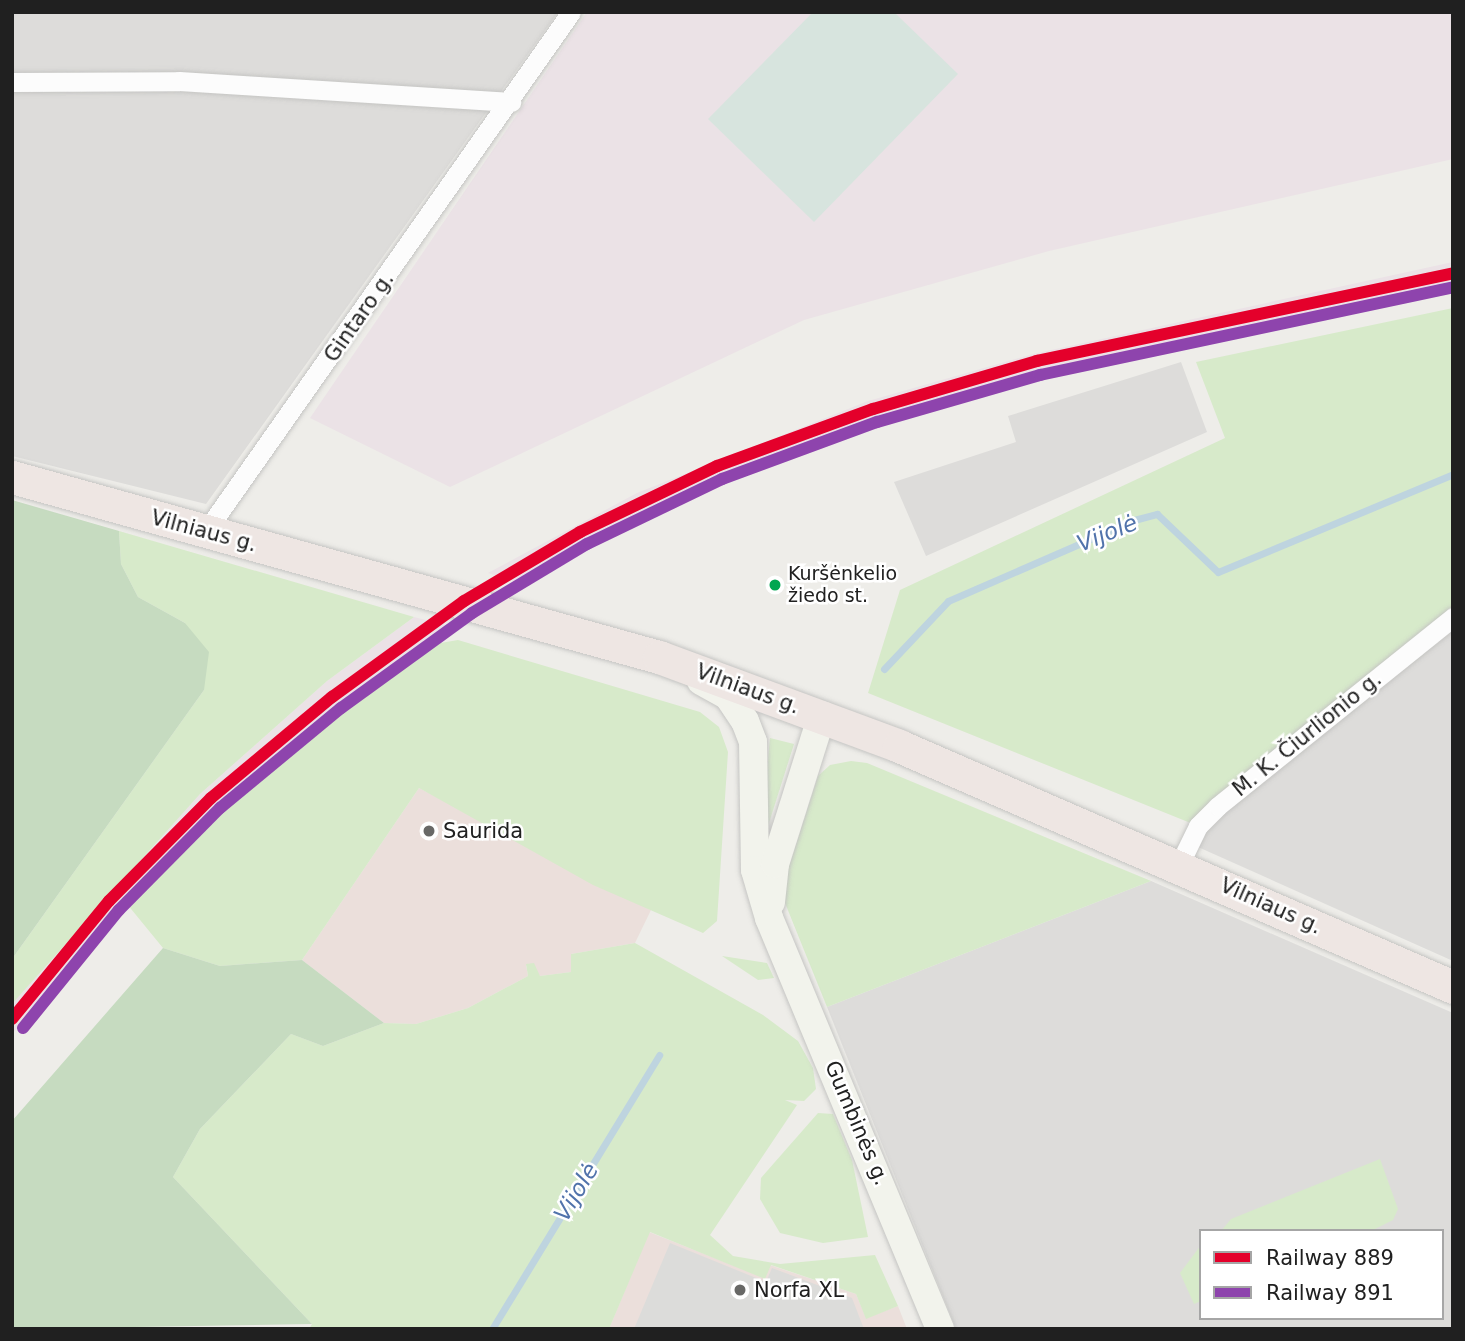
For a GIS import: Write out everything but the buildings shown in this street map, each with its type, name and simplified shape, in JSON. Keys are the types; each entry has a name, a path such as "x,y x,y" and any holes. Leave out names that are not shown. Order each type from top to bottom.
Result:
{"highway":[{"name":"Vilniaus g.","path":"12,477 659,657 822,715 1179,865 1453,987"}],"main road":[{"name":"Gumbinės g.","path":"659,657 728,696 745,721 753,742 755,870 769,918 940,1329"},
{"path":"769,918 775,864 822,715"}],"street":[{"name":"Gintaro g.","path":"206,531 511,102 570,12"},
{"path":"12,82 178,81 511,102"},
{"name":"M. K. Čiurlionio g.","path":"1179,865 1198,826 1218,806 1453,617"}],"shaded area":[{"path":"12,12 558,12 206,504 12,456"},
{"path":"587,12 1453,12 1453,159 1049,251 804,320 450,487 310,418"},
{"path":"813,12 894,12 958,74 814,222 708,119"},
{"path":"1453,262 1453,283 1039,373 875,418 725,476 523,584 488,573 637,493 868,401 1033,354"},
{"path":"1181,362 1207,432 926,556 894,482 1016,442 1008,416"},
{"path":"414,617 449,626 342,702 218,805 118,908 12,1034 12,1004 200,794 327,681"},
{"path":"1453,617 1453,961 1198,847 1218,806"},
{"path":"419,788 651,910 635,943 571,954 571,972 540,976 526,965 528,976 468,1008 416,1024 384,1023 302,960"},
{"path":"1151,881 1453,1013 1453,1329 956,1329 827,1007"},
{"name":"Norfa XL","path":"649,1232 765,1278 770,1265 856,1294 866,1318 898,1306 907,1329 609,1329"},
{"name":"Norfa XL","path":"670,1243 766,1282 772,1268 852,1298 864,1329 634,1329"}],"green space":[{"path":"1453,308 1453,617 1198,826 868,693 900,590 1225,438 1196,362"},
{"path":"12,500 119,531 121,564 138,597 185,623 209,652 204,690 12,959"},
{"path":"119,531 414,617 327,681 200,794 12,1004 12,959 204,690 185,623 138,597 121,564"},
{"path":"458,640 700,712 719,727 728,752 717,921 703,933 593,885 419,788 302,960 220,966 163,948 127,904 258,774 435,644"},
{"path":"770,738 794,744 768,826 762,820"},
{"path":"851,761 867,763 1151,881 827,1007 783,898 784,882 818,776 830,765"},
{"path":"635,943 763,1015 798,1041 813,1068 816,1089 804,1101 785,1100 797,1105 710,1235 733,1256 780,1264 875,1255 898,1306 866,1319 856,1294 771,1265 765,1279 650,1232 609,1329 309,1329 312,1324 173,1177 200,1129 291,1034 323,1046 384,1023 416,1024 468,1008 528,976 526,964 534,963 540,976 571,972 571,954"},
{"path":"163,948 220,966 302,960 384,1023 323,1046 291,1034 200,1129 173,1177 312,1324 12,1329 12,1121"},
{"path":"722,956 767,963 774,978 758,980"},
{"path":"818,1113 833,1114 852,1160 868,1237 823,1243 780,1233 760,1199 761,1178"},
{"path":"1380,1159 1398,1209 1393,1220 1375,1229 1223,1229 1231,1219"},
{"path":"1199,1248 1199,1302 1194,1304 1180,1273"}],"waterway":[{"name":"Vijolė","path":"884,669 948,601 1134,520 1157,514 1218,572 1453,474"},
{"name":"Vijolė","path":"492,1329 659,1055"}],"rail line":[{"name":"889","path":"12,1019 109,901 211,798 332,697 464,601 580,532 717,466 873,409 1037,361 1453,273"},
{"name":"891","path":"23,1028 119,910 220,808 341,708 472,613 587,544 722,479 877,422 1040,375 1453,287"}],"place":[{"name":"Kuršėnkelio žiedo st.","path":"775,585"},
{"name":"Saurida","path":"429,831"},
{"name":"Norfa XL","path":"740,1290"}]}
